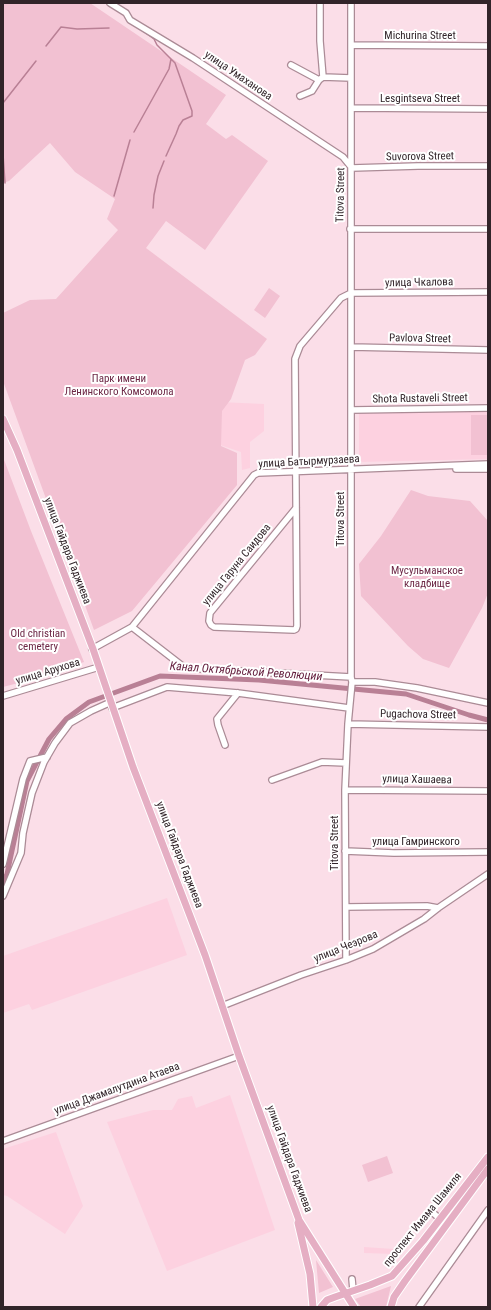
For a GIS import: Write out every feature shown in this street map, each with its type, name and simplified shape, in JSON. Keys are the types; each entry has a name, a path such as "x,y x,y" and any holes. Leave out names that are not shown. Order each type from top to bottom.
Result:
{"main road":[{"name":"улица Гайдара Гаджиева","path":"3,420 17,450 92,648 133,767 182,894 298,1221 310,1274 313,1307"},
{"name":"улица Гайдара Гаджиева","path":"239,1056 299,1220 354,1307"},
{"name":"проспект Имама Шамиля","path":"321,1307 327,1300 392,1276 423,1241 488,1157"},
{"name":"проспект Имама Шамиля","path":"391,1307 394,1297 405,1281 488,1169"}],"street":[{"name":"улица Умаханова","path":"110,3 126,13 130,20 193,58 343,157 352,168"},
{"path":"300,96 312,91 321,78 320,3"},
{"name":"Titova Street","path":"346,960 345,790 349,708 352,680 352,410 350,294 352,168 351,3"},
{"name":"Michurina Street","path":"351,45 488,46"},
{"path":"291,65 321,78 351,78"},
{"name":"Lesgintseva Street","path":"351,108 488,109"},
{"name":"Suvorova Street","path":"352,168 488,166"},
{"path":"350,230 488,229"},
{"name":"улица Чкалова","path":"350,294 488,292"},
{"name":"улица Гаруна Саидова","path":"296,508 210,613 209,621 211,625 214,627 296,629 297,352 300,346 341,298 350,294"},
{"name":"Pavlova Street","path":"351,348 488,350"},
{"name":"Shota Rustaveli Street","path":"352,410 488,408"},
{"name":"улица Батырмурзаева","path":"92,648 132,627 254,475 258,473 296,473 488,464"},
{"name":"улица Батырмурзаева","path":"351,470 408,468 488,469"},
{"path":"132,627 185,668 375,682 417,688 488,703"},
{"name":"улица Арухова","path":"3,696 98,668"},
{"path":"3,896 22,853 23,833 32,793 44,762 70,723 91,711 167,687 238,693 349,708"},
{"path":"225,745 218,725 218,719 238,693"},
{"name":"Pugachova Street","path":"348,724 488,727"},
{"path":"3,864 23,779 30,761 47,757"},
{"path":"272,780 322,762 346,763"},
{"name":"улица Хашаева","path":"345,790 488,791"},
{"name":"улица Гамринского","path":"345,851 394,853 488,852"},
{"name":"улица Чеэрова","path":"222,1006 301,975 346,960 379,945 424,919 488,874"},
{"path":"346,907 427,906 438,908"},
{"name":"улица Джамалутдина Атаева","path":"3,1141 239,1056"},
{"path":"419,1307 488,1210"},
{"path":"432,1212 440,1219"},
{"path":"352,1279 353,1290"}],"shaded area":[{"path":"220,402 264,404 264,431 250,442 250,468 242,470 241,452 220,445"},
{"path":"359,412 488,412 488,459 359,462"},
{"path":"167,898 187,955 32,1010 29,1004 3,1013 3,956"},
{"path":"230,1095 275,1230 167,1271 107,1122 153,1110 172,1110 178,1099 192,1096 196,1108"},
{"path":"56,1132 83,1206 65,1234 7,1196 3,1195 3,1149"},
{"path":"364,1247 394,1249 394,1254 364,1253"}],"green space":[{"name":"Парк имени Ленинского Комсомола","path":"3,3 90,3 226,95 206,124 226,139 232,135 268,161 205,250 166,221 146,248 267,339 255,355 245,360 231,399 222,411 221,446 237,453 237,485 132,611 94,630 3,381 3,313 30,300 56,299 118,230 107,219 115,199 75,172 50,143 9,181 3,183"},
{"path":"269,288 280,296 265,318 254,310"},
{"path":"471,415 488,415 488,455 471,455"},
{"name":"Old сhristian cemetery","path":"3,457 84,662 3,687"},
{"name":"Мусульманское кладбище","path":"411,490 428,496 470,501 488,521 488,593 482,608 449,668 423,659 408,646 361,596 359,564 381,536"},
{"path":"387,1156 393,1173 368,1182 362,1165"},
{"path":"316,1260 333,1287 319,1293"},
{"path":"391,1286 386,1307 361,1307 355,1299"}],"waterway":[{"path":"46,46 61,27 77,29 109,28"},
{"path":"143,31 154,39 157,45 175,63 192,111 192,116 183,120 179,126 166,156"},
{"path":"134,132 169,69 171,59"},
{"path":"3,103 36,61"},
{"path":"114,196 130,140"},
{"path":"3,154 5,183"},
{"path":"153,208 158,176 164,161"},
{"name":"Канал Октябрьской Революции","path":"3,882 7,874 27,781 49,739 66,719 89,702 160,676 259,680 406,694 488,720"}]}
